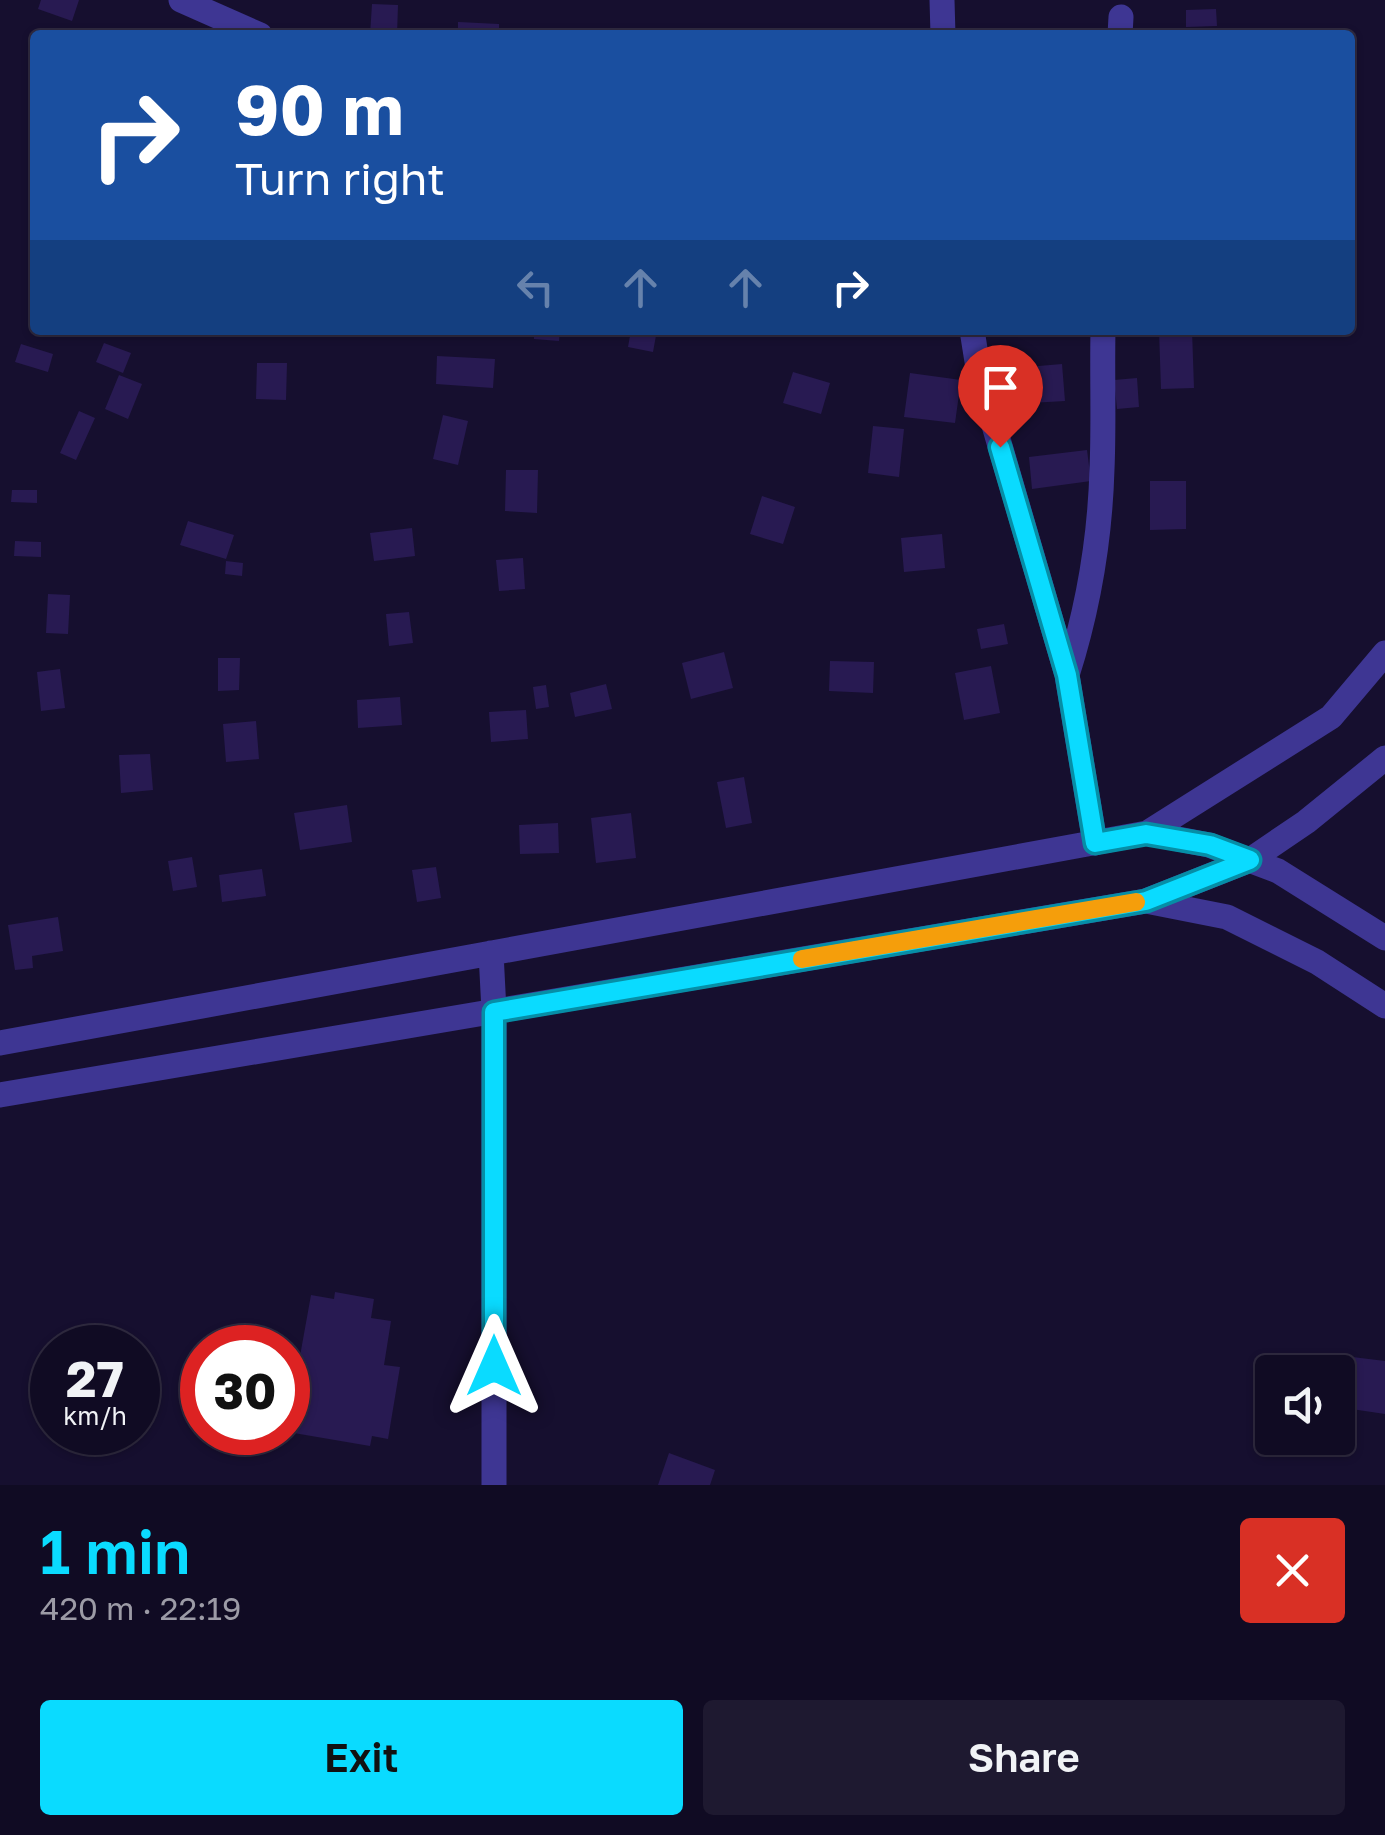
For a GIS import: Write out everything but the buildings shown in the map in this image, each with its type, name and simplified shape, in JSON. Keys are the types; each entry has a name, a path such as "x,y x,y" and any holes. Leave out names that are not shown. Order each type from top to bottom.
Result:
{"street":[{"path":"180,0 249,30"},
{"path":"942,0 943,30"},
{"path":"973,335 979,374 1067,675 1095,843"},
{"path":"1067,675 1081,630 1096,538 1102,470 1103,335"},
{"path":"1146,834 1331,718 1385,653"},
{"path":"0,1095 1146,901 1250,860 1306,822 1385,758"},
{"path":"0,1043 1146,834 1210,845 1278,872 1385,938"},
{"path":"1146,901 1227,917 1317,962 1385,1006"},
{"path":"491,954 494,1485"}],"slow traffic":[{"path":"802,959 1136,902"}],"route":[{"path":"494,1366 494,1012 1146,901 1250,860 1210,845 1146,834 1095,843 1067,675 1000,447"}]}
